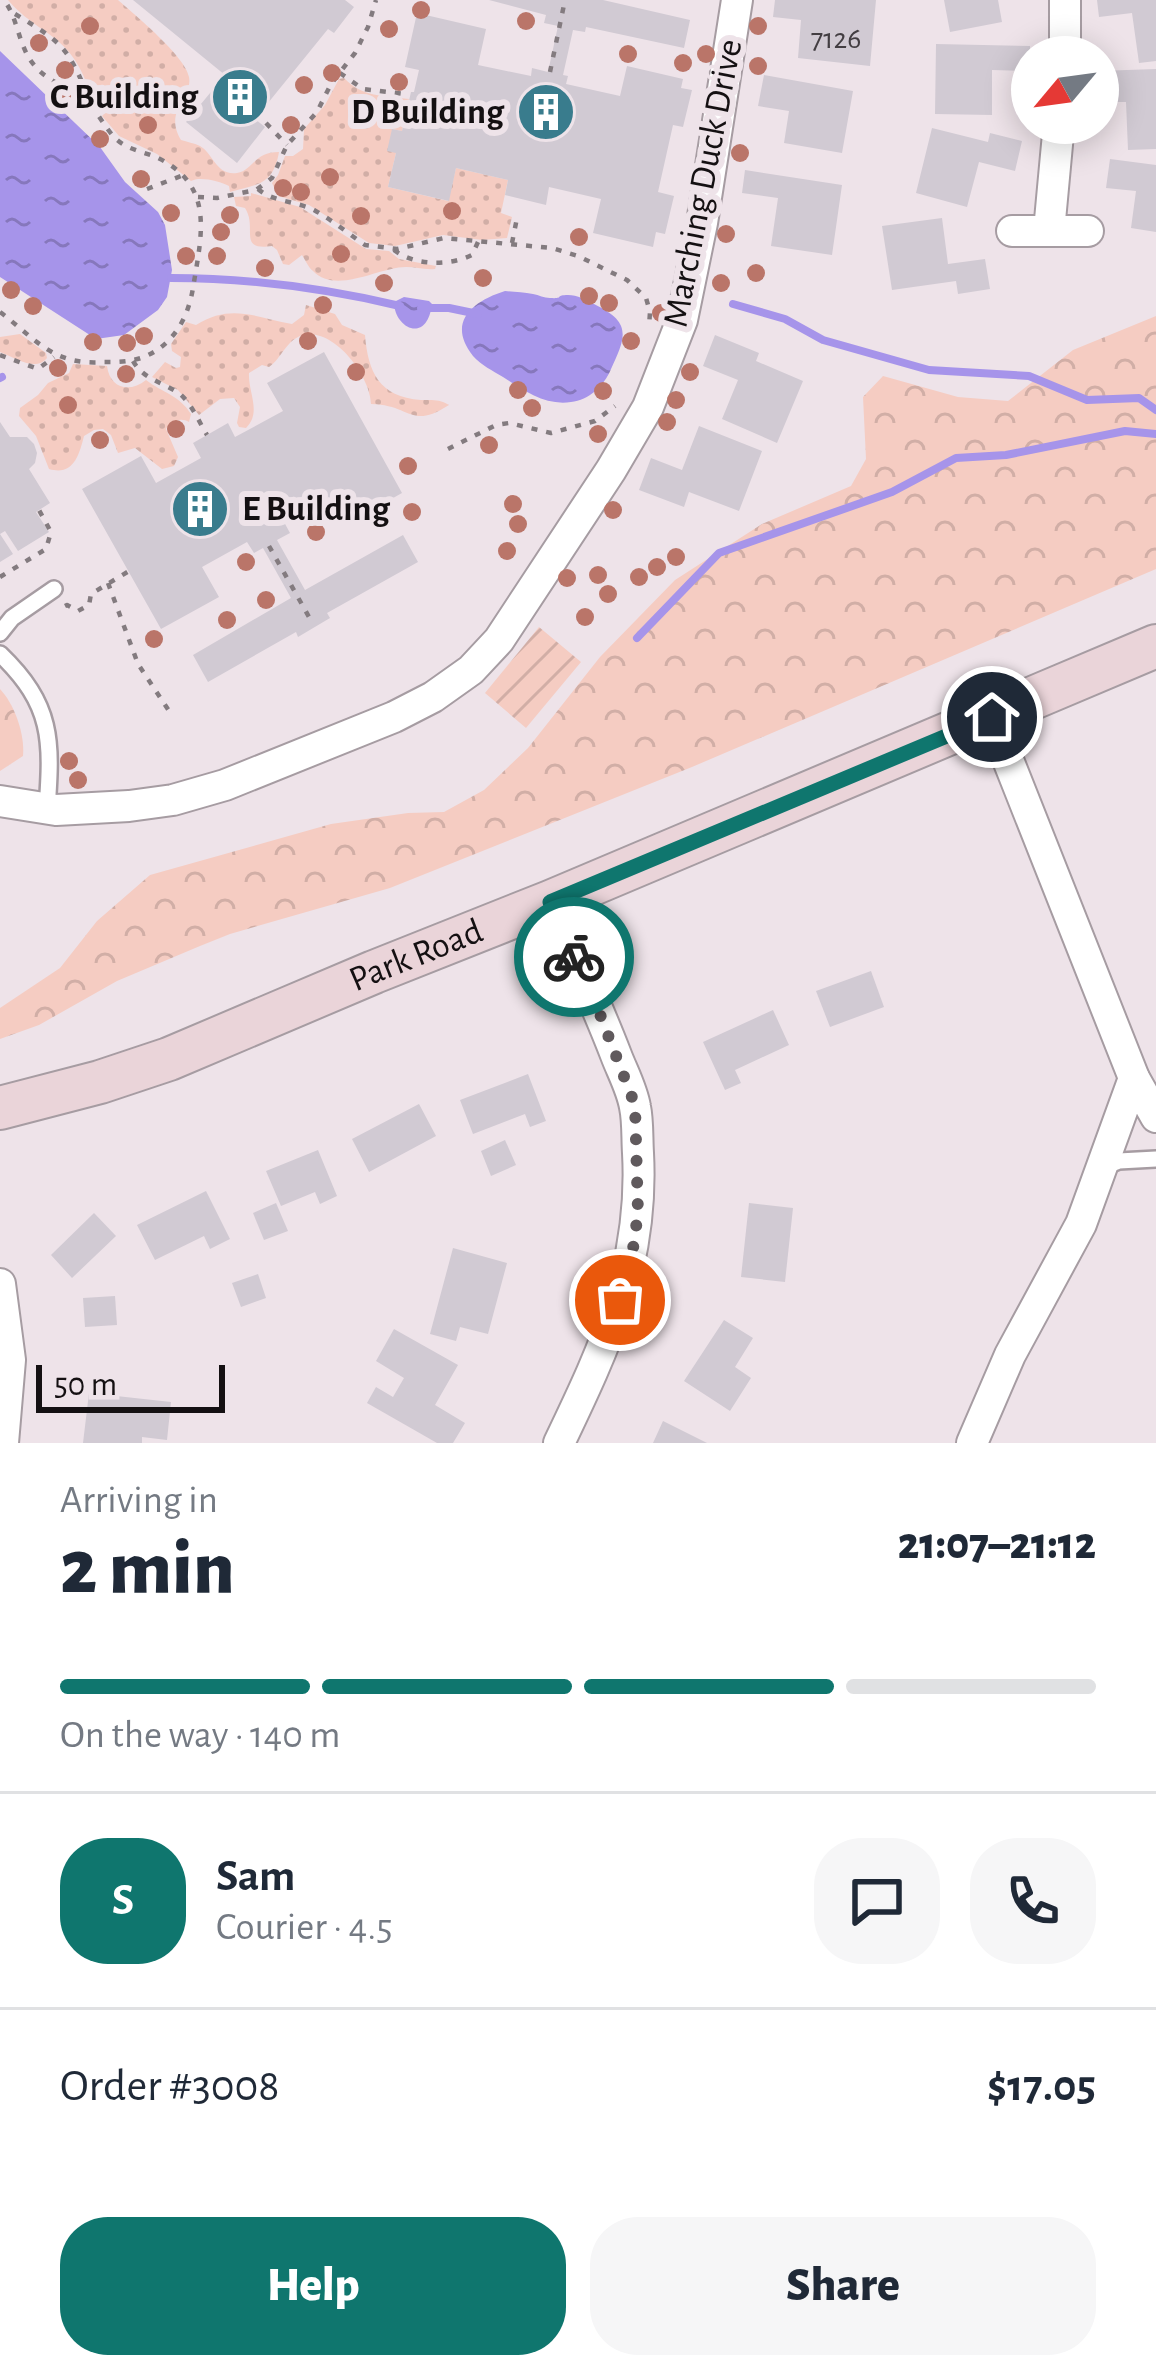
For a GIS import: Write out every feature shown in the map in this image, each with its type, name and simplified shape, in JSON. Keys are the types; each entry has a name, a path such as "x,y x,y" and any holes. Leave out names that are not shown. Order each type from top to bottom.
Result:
{"main road":[{"name":"Park Road","path":"0,1108 169,1059 1156,646"}],"street":[{"name":"Marching Duck Drive","path":"0,801 47,809 129,806 225,785 433,697 471,670 499,640 639,422 682,320 737,0"},
{"path":"1064,36 1065,0"},
{"path":"1049,231 1056,144"},
{"path":"1012,231 1088,231"},
{"path":"992,717 1134,1078 1156,1117"},
{"path":"550,902 635,1105 638,1168 631,1263 592,1375 559,1443"},
{"path":"972,1443 1010,1355 1081,1223 1134,1078"},
{"path":"0,1284 10,1360 3,1443"}],"lane":[{"path":"0,633 12,618 54,589"},
{"path":"0,654 29,686 45,716 51,756 47,809"},
{"path":"1100,1168 1119,1161 1156,1159"}],"path":[{"path":"4,0 15,14 69,54 92,107"},
{"path":"197,197 218,198 258,189 272,178 287,145 317,112 361,40 376,0"},
{"path":"550,72 565,0"},
{"path":"15,14 33,64 46,77 86,99 116,139 162,160 182,176 197,197 202,237 192,295 178,329 147,365 139,371 133,360"},
{"path":"340,73 362,89 405,94"},
{"path":"266,123 287,145"},
{"path":"147,189 182,176"},
{"path":"258,189 267,197 316,211 365,245 393,249 444,238 552,248 578,256 627,280 646,298 650,332"},
{"path":"202,212 218,198"},
{"path":"512,243 517,218"},
{"path":"393,249 406,259 450,263 472,255 478,242"},
{"path":"0,312 54,356 94,363 133,360 147,365 181,395 207,435"},
{"path":"165,345 171,355"},
{"path":"0,355 38,369 54,356"},
{"path":"448,449 496,425 509,423 551,433 575,428 605,416 623,395"},
{"path":"0,577 46,549 51,532 39,510"},
{"path":"269,545 313,624"},
{"path":"56,613 67,605 83,610 91,594 128,572"},
{"path":"108,583 138,664 173,717"}],"green space":[{"path":"8,0 118,0 186,69 189,85 175,120 181,140 200,146 219,168 230,173 279,152 273,171 256,185 230,192 229,186 215,181 191,181 157,154 119,136 102,116 114,104 111,95 87,84 62,44"},
{"path":"344,78 366,92 409,99 402,131 392,129 396,153 388,187 448,201 456,168 508,180 501,213 512,217 507,238 443,235 395,246 369,243 309,205 278,196 272,183 285,156 303,149 304,129"},
{"path":"251,193 300,207 366,249 389,251 399,259 435,269 395,268 333,280 313,271 302,255 283,264 272,246 255,245 245,208 236,206 234,197"},
{"path":"306,305 335,314 342,325 365,335 373,371 386,388 407,398 449,405 418,416 371,404 365,381 349,356 315,335 297,337 269,367 262,365 249,373 254,409 246,428 237,423 240,407 234,398 220,399 199,415 178,390 152,377 165,362 180,367 181,357 171,344 186,322 196,325 232,313 292,324 304,315"},
{"path":"1156,316 1156,569 692,767 390,888 200,946 117,981 39,1025 0,1039 0,1008 60,968 97,921 150,875 331,824 444,812 484,790 528,748 600,657 675,580 762,524 851,486 866,459 863,397 883,376 958,397 1008,401 1073,350"},
{"path":"20,334 47,358 31,364 0,352 0,337"},
{"path":"73,364 107,366 116,384 134,387 146,380 181,402 191,414 189,422 176,421 166,429 178,457 174,466 162,469 135,448 118,453 111,435 103,429 84,436 69,467 49,469 36,436 19,416 20,408 48,383 69,373"},
{"path":"539,627 581,662 526,728 485,693"},
{"path":"0,689 21,730 23,756 0,771"}],"water":[{"path":"0,51 100,147 165,225 172,270 167,297 158,310 124,335 96,339 0,277"},
{"path":"505,291 548,298 575,296 615,317 622,330 620,347 595,391 571,402 543,399 473,356 462,333 467,314"},
{"path":"404,297 432,304 424,325 411,328 399,319 394,302"}],"building":[{"name":"C Building","path":"133,0 345,0 354,7 334,33 328,29 255,119 265,127 237,163 186,122 225,75"},
{"name":"D Building","path":"489,0 603,0 690,20 684,48 586,27 585,32 573,30 563,75 568,76 566,84 620,96 627,66 683,79 681,88 692,90 683,127 673,125 658,192 674,196 665,234 656,232 653,247 593,233 601,199 549,187 546,205 505,195 508,180 456,168 449,201 388,187 396,153 387,151 392,129 402,131 419,70 405,67 417,13 486,29 478,65 531,76 532,68 548,72 558,26 544,23 546,15"},
{"path":"775,0 876,0 870,66 798,58 801,20 773,17"},
{"path":"944,0 998,0 1002,22 950,32"},
{"path":"1097,0 1156,0 1156,61 1139,63 1132,13 1099,17"},
{"path":"936,44 1011,46 1011,70 992,70 992,115 935,114"},
{"path":"1156,69 1156,149 1128,150 1119,70"},
{"path":"764,75 853,91 842,153 784,143 789,111 758,106"},
{"path":"932,128 988,142 990,133 1021,144 1015,171 979,162 967,207 916,193"},
{"path":"1110,159 1156,165 1156,232 1131,228 1136,191 1106,188"},
{"path":"745,170 842,185 832,255 771,246 778,198 742,193"},
{"path":"942,218 948,264 985,259 990,289 958,294 956,281 892,290 882,226"},
{"path":"715,335 759,353 756,361 803,381 777,443 722,419 738,380 703,366"},
{"name":"E Building","path":"324,352 402,493 345,525 329,497 284,522 290,533 277,540 305,590 403,535 418,562 327,613 330,618 298,637 296,632 208,682 193,655 291,598 263,548 254,553 247,542 202,567 219,597 161,629 82,489 141,456 156,483 201,458 193,443 228,423 235,437 283,411 267,383"},
{"path":"0,422 10,437 27,437 34,444 35,463 29,469 50,503 36,512 49,532 18,551 5,531 0,534"},
{"path":"699,426 762,451 739,511 689,492 684,507 639,490 651,458 682,470"},
{"path":"0,534 13,554 0,562"},
{"path":"871,971 884,1007 830,1027 816,991"},
{"path":"773,1010 789,1045 735,1070 741,1083 725,1090 703,1042"},
{"path":"528,1074 546,1121 530,1127 525,1114 473,1134 460,1100"},
{"path":"419,1104 436,1136 369,1172 352,1139"},
{"path":"505,1140 516,1165 491,1176 481,1151"},
{"path":"318,1150 337,1196 320,1204 315,1192 281,1206 266,1171"},
{"path":"206,1191 230,1239 210,1249 204,1236 155,1260 137,1225"},
{"path":"276,1203 288,1231 264,1240 253,1213"},
{"path":"749,1203 793,1208 785,1282 741,1277"},
{"path":"94,1213 116,1236 72,1278 51,1255"},
{"path":"453,1248 507,1263 488,1334 460,1327 456,1341 430,1334"},
{"path":"258,1274 266,1298 241,1307 232,1283"},
{"path":"115,1296 117,1325 85,1327 83,1298"},
{"path":"724,1320 753,1338 735,1367 751,1378 730,1411 684,1381"},
{"path":"394,1329 458,1365 435,1405 465,1423 453,1443 437,1443 367,1403 376,1387 393,1397 404,1378 376,1361"},
{"path":"89,1393 171,1402 167,1440 142,1437 142,1443 83,1443"},
{"path":"663,1421 707,1443 653,1443"}],"waterway":[{"path":"171,278 286,285 400,306"},
{"path":"733,304 785,319 823,340 929,370 1029,376 1087,400 1139,398 1156,410"},
{"path":"421,308 478,314"},
{"path":"637,638 719,553 892,492 956,458 1006,455 1125,431 1156,434"}],"way so far":[{"path":"574,957 635,1105 638,1213 620,1300"}],"place":[{"name":"C Building","path":"240,97"},
{"name":"D Building","path":"546,112"},
{"name":"E Building","path":"200,509"}],"route":[{"path":"574,957 550,902 992,717"}]}
